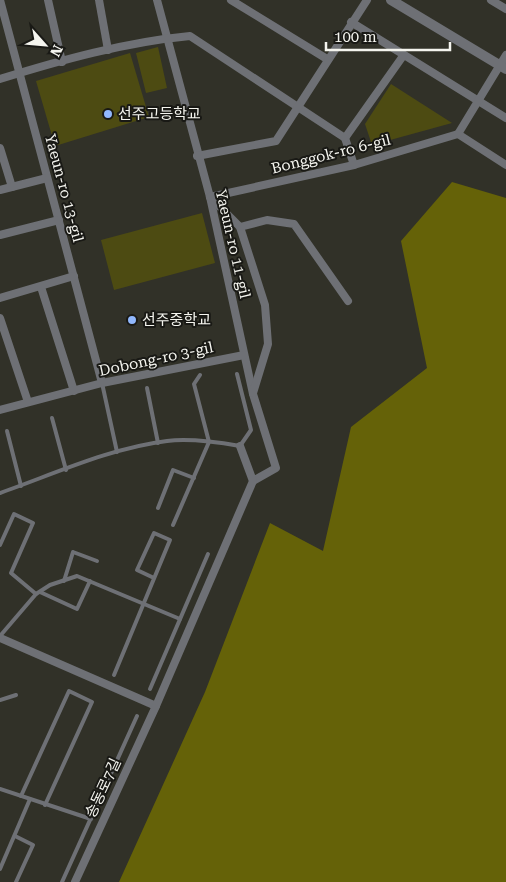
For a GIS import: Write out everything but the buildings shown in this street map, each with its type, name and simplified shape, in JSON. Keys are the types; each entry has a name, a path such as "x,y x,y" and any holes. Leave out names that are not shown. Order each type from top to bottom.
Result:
{"street":[{"name":"Yaeun-ro 13-gil","path":"0,0 102,383"},
{"path":"48,0 62,62"},
{"path":"99,0 108,50"},
{"name":"Yaeun-ro 11-gil","path":"158,0 197,156 210,197 253,394 276,468 253,481"},
{"path":"231,0 327,59"},
{"path":"197,156 276,141 327,59 367,0"},
{"path":"391,0 503,67"},
{"path":"491,0 506,9"},
{"path":"351,22 403,56 506,118"},
{"path":"0,79 108,50 166,38 190,36 345,138 354,165"},
{"path":"506,55 503,67 478,101 458,134 506,165"},
{"path":"345,138 403,56"},
{"name":"Bonggok-ro 6-gil","path":"210,197 354,165 458,134"},
{"path":"0,148 12,187"},
{"path":"0,190 48,178"},
{"path":"210,197 240,227 265,305 268,344 253,394"},
{"path":"0,235 59,220"},
{"path":"240,227 267,220 294,224 348,301"},
{"path":"0,298 74,276"},
{"path":"41,287 74,391"},
{"path":"0,318 28,402"},
{"name":"Dobong-ro 3-gil","path":"0,410 102,383 244,355"},
{"path":"240,446 253,481"},
{"name":"송동로7길","path":"75,882 156,706 253,481"},
{"path":"0,637 156,706"}],"lane":[{"path":"0,493 117,452 168,441 209,442 240,446 251,430 237,374"},
{"path":"173,525 209,442 194,384 200,375"},
{"path":"102,383 117,452"},
{"path":"147,388 158,443"},
{"path":"52,418 66,470"},
{"path":"7,430 21,486"},
{"path":"158,508 173,470 194,478"},
{"path":"0,545 14,514 32,523 11,573 38,593 77,609 90,581"},
{"path":"114,675 170,540 154,533 137,570 154,578"},
{"path":"64,580 73,552 97,561"},
{"path":"150,689 208,554"},
{"path":"0,637 38,593 50,585 77,576 180,619"},
{"path":"21,796 69,691 92,702 45,805"},
{"path":"0,700 16,695"},
{"path":"62,882 137,716"},
{"path":"0,789 91,820"},
{"path":"0,869 30,800"},
{"path":"15,836 32,845 16,882"}],"shaded area":[{"path":"158,47 167,88 146,93 136,53"},
{"path":"130,53 149,117 55,146 36,81"},
{"path":"391,84 452,123 372,145 365,124"},
{"path":"452,182 506,198 506,882 119,882 205,692 270,523 323,551 351,427 427,368 401,241"},
{"path":"202,213 215,263 114,290 101,240"}],"place":[{"name":"선주고등학교","path":"108,114"},
{"name":"선주중학교","path":"132,320"}]}
